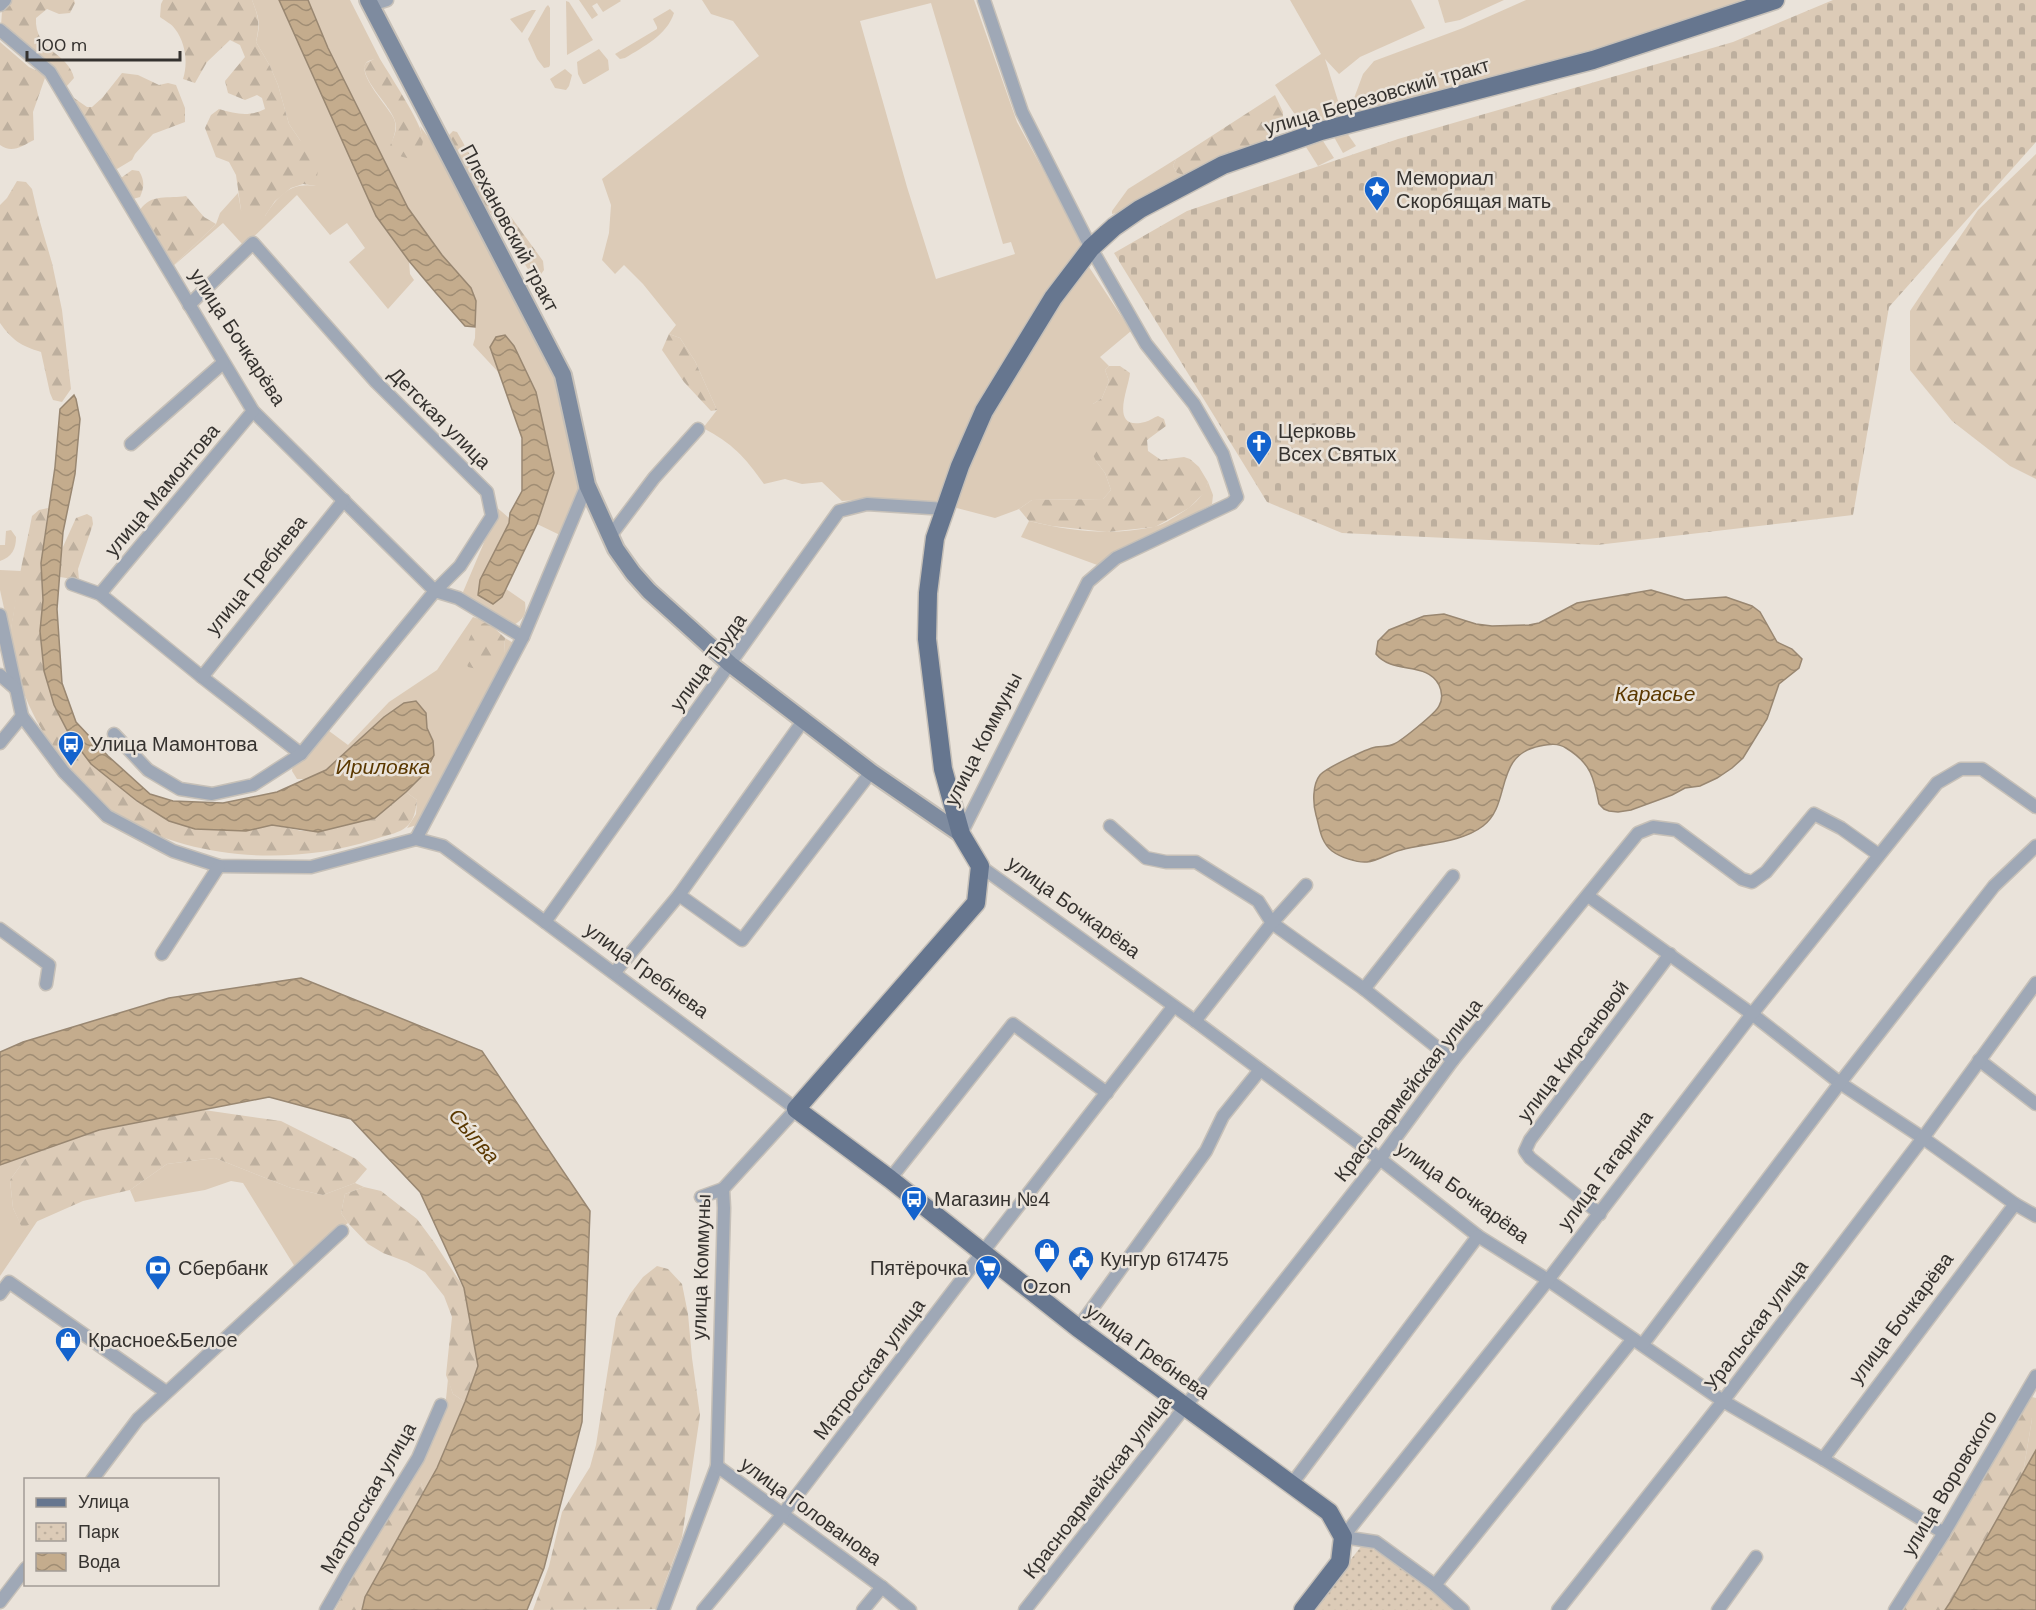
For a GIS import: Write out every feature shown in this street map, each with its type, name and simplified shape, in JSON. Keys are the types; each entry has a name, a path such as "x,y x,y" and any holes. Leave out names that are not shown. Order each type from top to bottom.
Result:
{"main road":[{"name":"улица Березовский тракт","path":"946,509 960,466 984,411 1053,298 1091,248 1114,227 1140,209 1223,165 1321,131 1593,60 1775,0"},
{"name":"улица Коммуны","path":"946,509 935,538 928,593 927,639 943,769 961,834"},
{"name":"улица Бочкарёва","path":"961,834 980,866"},
{"name":"улица Коммуны","path":"796,1108 976,903 980,866"},
{"name":"улица Гребнева","path":"796,1108 890,1179 1078,1328 1329,1512 1343,1537"},
{"name":"улица Гагарина","path":"1303,1610 1340,1562 1343,1537"}],"street":[{"path":"0,5 5,0"},
{"path":"369,3 387,0"},
{"path":"984,0 1022,112 1091,248"},
{"name":"Плехановский тракт","path":"369,3 563,375 587,485"},
{"name":"улица Бочкарёва","path":"0,30 50,72 253,411 435,591 458,598 523,637"},
{"name":"Детская улица","path":"189,305 253,243 375,382 487,492 492,516 460,566 435,591 301,754"},
{"name":"улица Коммуны","path":"961,834 1088,582 1116,558 1232,503 1237,497 1222,454 1194,404 1146,344 1091,248"},
{"path":"130,444 223,363"},
{"name":"улица Мамонтова","path":"100,594 253,411"},
{"path":"611,536 654,478 698,429"},
{"path":"0,615 22,716 64,772 107,816 173,851 219,866 311,867 416,839 523,637 587,485"},
{"name":"улица Бочкарёва","path":"587,485 616,549 638,579 730,664 871,772 961,834"},
{"name":"улица Гребнева","path":"202,677 344,500"},
{"name":"улица Труда","path":"544,922 839,511 867,504 946,509"},
{"path":"72,584 100,594 301,754 253,785 212,794 180,789 156,775 148,770 114,734"},
{"path":"0,675 15,688"},
{"path":"0,743 22,716"},
{"path":"615,972 679,895 803,721"},
{"name":"улица Гагарина","path":"1343,1537 1600,1214 1752,1014 1936,783 1961,769 1982,770 2036,807"},
{"path":"679,895 742,940 871,772"},
{"name":"Красноармейская улица","path":"1025,1610 1380,1159 1454,1060 1638,833 1653,827 1676,830 1742,879 1752,882 1766,872 1814,814 1841,828 1878,855"},
{"path":"1110,826 1146,858 1166,862 1196,862 1258,901 1272,923 1364,988 1454,1060"},
{"name":"улица Гребнева","path":"416,839 443,846 796,1108"},
{"path":"1435,1585 1638,1341 1994,886 2036,846"},
{"path":"162,954 219,866"},
{"name":"улица Бочкарёва","path":"980,866 1195,1021 1380,1159 1478,1236 1548,1280 1723,1401 1944,1533"},
{"path":"1364,988 1453,876"},
{"path":"1195,1021 1272,923 1306,885"},
{"path":"1588,896 1752,1014 1840,1083 1923,1138 2015,1204 2036,1216"},
{"path":"0,929 49,965 46,984"},
{"name":"улица Кирсановой","path":"1600,1214 1530,1158 1525,1151 1530,1140 1670,954"},
{"name":"Уральская улица","path":"1558,1610 1723,1401 1923,1138 2036,983"},
{"name":"Матросская улица","path":"703,1610 782,1515 1173,1007"},
{"path":"890,1179 1013,1024 1107,1093"},
{"path":"1979,1060 2036,1104"},
{"path":"1078,1328 1206,1151 1223,1116 1260,1070"},
{"name":"улица Коммуны","path":"663,1610 717,1466 723,1189 796,1108"},
{"path":"701,1197 723,1189"},
{"name":"улица Бочкарёва","path":"1823,1459 2015,1204"},
{"path":"93,1478 138,1419 342,1231"},
{"path":"1291,1485 1478,1236"},
{"path":"0,1294 9,1282 166,1392"},
{"name":"улица Воровского","path":"1895,1610 1944,1533 2036,1376"},
{"name":"Матросская улица","path":"326,1610 418,1458 441,1405"},
{"name":"улица Голованова","path":"717,1466 910,1610"},
{"path":"1343,1537 1376,1542 1435,1585 1463,1610"},
{"path":"1718,1610 1756,1557"},
{"path":"0,1602 24,1571"},
{"name":"улица Голованова","path":"863,1610 882,1587"}],"green space":[{"path":"12,0 74,0 75,3 70,13 59,14 47,9 36,18 40,38 71,69 74,78 66,87 1,26 2,11"},
{"path":"163,0 252,0 258,21 256,42 278,85 289,124 319,160 316,186 303,184 291,188 275,201 265,216 250,224 241,210 236,175 229,162 216,157 205,128 211,115 219,109 242,114 265,109 262,98 257,95 245,100 228,93 225,81 245,57 240,45 230,40 207,62 195,83 183,79 186,60 184,47 174,27 160,17"},
{"path":"252,0 279,0 376,216 409,261 410,274 414,280 388,309 349,262 365,248 347,223 330,235 297,195 244,246 223,223 172,267 216,224 220,213 238,193 241,210 265,216 275,202 292,188 316,186 300,140 289,124 278,85 256,42 258,21"},
{"path":"308,0 350,0 380,59 369,61 365,66 366,74 370,84 394,119 395,130 391,146 423,140 420,126 439,152 557,370 583,487 562,536 537,524 554,473 536,392 514,346 490,347 500,374 473,345 476,301 471,288 442,255 408,208 328,48"},
{"path":"579,0 621,1 603,12 597,3 592,6 598,15 592,19"},
{"path":"702,0 974,0 1017,122 1084,245 940,504 872,499 842,501 822,482 802,484 785,479 764,484 737,452 703,428 717,410 695,361 680,338 669,334 676,325 643,284 624,265 615,274 602,260 609,233 611,205 602,179 759,56 733,21 711,14","holes":["931,3 1003,244 1011,242 1015,254 936,279 907,187 860,21"]},
{"path":"1290,0 1411,0 1425,28 1360,57 1339,74 1325,59 1339,104 1335,116 1311,125 1300,122 1275,85 1321,54"},
{"path":"1438,0 1504,0 1460,20 1445,23"},
{"path":"1526,0 1745,0 1600,47 1353,114 1353,101 1363,74 1374,61 1463,28"},
{"path":"1833,0 2036,0 2036,142 1889,307 1853,515 1597,545 1342,533 1267,502 1114,253 1187,211 1398,139 1733,42"},
{"path":"566,1 569,2 593,40 567,55"},
{"path":"548,5 550,8 550,65 544,68 528,39"},
{"path":"670,9 674,13 671,21 654,40 625,58 620,59 615,54 657,29 653,19"},
{"path":"536,10 522,33 510,19"},
{"path":"0,42 29,67 46,75 33,112 34,140 13,149 0,145"},
{"path":"599,49 608,60 609,70 583,84 578,74 577,62"},
{"path":"380,59 412,111 422,132 422,145 412,159 402,157 390,146 396,129 395,120 370,83 364,67 366,63"},
{"path":"565,69 572,75 569,86 566,90 555,88 550,79"},
{"path":"122,73 138,75 159,85 168,83 176,85 185,108 185,122 153,134 132,160 117,169 111,164 72,104 74,98 87,107 92,107"},
{"path":"1275,95 1283,112 1283,128 1270,139 1184,175 1177,173 1173,166 1176,159"},
{"path":"453,131 457,132 485,181 543,261 544,270 539,277 534,278 469,181 447,137"},
{"path":"1347,133 1356,146 1343,153 1334,137"},
{"path":"1323,141 1334,158 1318,166 1306,147"},
{"path":"2036,154 2036,479 2010,466 1952,421 1910,370 1910,311 1978,210"},
{"path":"1176,159 1173,166 1177,173 1184,175 1121,212 1112,214 1128,189"},
{"path":"132,170 139,171 143,184 140,197 133,199 120,183 121,178"},
{"path":"17,181 26,182 32,189 62,310 71,389 62,402 53,400 50,393 41,352 18,342 0,323 0,205"},
{"path":"186,196 204,217 216,224 172,267 140,210 149,201 155,199"},
{"path":"1087,264 1131,331 1100,357 1109,366 1105,370 1109,381 1102,398 1093,404 1096,461 1105,473 1111,490 1103,499 1032,500 1019,509 995,518 953,507 986,414"},
{"path":"669,334 680,338 695,361 717,410 711,411 684,382 662,350"},
{"path":"1109,366 1120,366 1130,373 1123,406 1127,420 1134,423 1145,422 1158,416 1164,419 1166,426 1147,440 1148,451 1161,460 1184,457 1190,459 1199,467 1208,482 1205,492 1189,508 1155,527 1107,532 1029,521 1019,509 1032,500 1103,499 1111,490 1105,473 1096,461 1084,436 1085,419 1093,404 1102,398 1109,381 1105,370"},
{"path":"1208,482 1213,495 1212,504 1100,566 1021,537 1029,521 1106,532 1157,526 1186,510 1201,496"},
{"path":"494,505 509,518 509,523 480,580 502,597 506,589 525,602 523,617 511,627 464,598 463,592 494,519"},
{"path":"48,508 41,563 43,600 40,631 44,671 54,705 70,736 137,802 246,830 272,825 302,831 375,818 406,792 417,800 409,825 397,832 341,848 277,856 211,850 180,843 149,832 112,811 81,781 51,745 29,704 14,660 11,627 32,516 39,510"},
{"path":"87,514 92,517 93,524 78,569 79,580 60,577 62,549 76,518"},
{"path":"11,530 16,537 14,549 8,557 0,561 0,545 5,545 6,531"},
{"path":"0,570 21,571 10,635 0,590"},
{"path":"473,617 488,622 504,653 505,638 515,644 417,825 407,828 416,814 417,800 406,792 424,774 434,755 433,741 427,728 426,713 384,717 326,770 306,779 297,779 292,771 293,764 325,728 348,745 389,702 437,670"},
{"path":"488,622 505,638 504,653 488,667 480,669 468,667 466,654 472,633 476,628"},
{"path":"204,1110 281,1121 356,1159 367,1169 355,1183 323,1195 291,1188 215,1158 167,1164 130,1190 83,1201 22,1228 13,1208 10,1180 28,1155 99,1130"},
{"path":"28,1155 10,1180 13,1208 22,1227 38,1220 0,1276 0,1165"},
{"path":"215,1158 291,1188 323,1195 355,1183 364,1187 345,1194 341,1213 348,1223 295,1267 243,1183 231,1181 205,1190 135,1202 130,1190 167,1164"},
{"path":"364,1187 381,1191 417,1219 464,1288 478,1366 465,1402 453,1394 446,1375 452,1317 444,1296 425,1272 368,1244 341,1213 345,1194"},
{"path":"657,1266 668,1269 682,1284 688,1314 700,1415 682,1537 657,1609 533,1610 549,1566 562,1512 590,1467 596,1445 616,1318 643,1277"},
{"path":"448,1379 453,1394 465,1402 437,1468 424,1491 421,1483 409,1481 446,1399"},
{"path":"2028,1396 2036,1398 2036,1450 2023,1473 2032,1419 2022,1408"},
{"path":"2022,1408 2029,1411 2032,1419 2023,1473 1951,1601 1945,1610 1897,1610"},
{"path":"416,1479 421,1483 424,1491 365,1597 362,1610 335,1610 409,1481"},
{"path":"1363,1544 1437,1593 1456,1610 1311,1610"}],"water":[{"path":"279,0 308,0 328,48 408,208 442,255 471,288 476,301 475,327 465,326 409,261 376,216"},
{"path":"505,335 514,346 536,392 554,473 537,524 502,597 493,604 478,595 480,580 509,523 510,513 522,491 522,438 490,347 496,337"},
{"name":"Ириловка","path":"74,395 80,419 75,474 63,532 57,609 62,683 76,722 108,756 150,794 173,801 223,803 277,792 326,770 384,717 404,703 416,701 426,713 427,728 433,741 434,755 424,774 375,818 318,832 272,825 246,831 195,829 169,821 137,801 91,764 70,736 54,705 44,671 40,631 43,600 41,563 55,467 60,409"},
{"name":"Карасье","path":"1651,590 1685,600 1726,597 1752,606 1760,612 1777,642 1792,649 1802,659 1799,668 1779,684 1767,719 1743,758 1732,768 1700,786 1685,788 1631,810 1609,811 1599,804 1593,779 1581,759 1560,745 1540,746 1525,751 1515,759 1509,769 1492,817 1474,832 1454,839 1401,850 1367,862 1358,862 1344,857 1328,847 1321,834 1314,806 1314,789 1320,775 1364,751 1390,746 1398,742 1432,714 1441,701 1440,687 1434,678 1418,670 1391,664 1376,654 1378,641 1389,630 1424,616 1444,614 1476,624 1529,625 1539,623 1577,603"},
{"name":"Сы́лва","path":"301,978 482,1051 590,1211 582,1422 544,1568 527,1610 362,1610 365,1597 437,1468 478,1366 464,1288 420,1192 351,1119 269,1097 99,1130 0,1165 0,1052 23,1042 169,998"},
{"path":"2036,1450 2036,1610 1945,1610 1951,1601"}],"place":[{"name":"Мемориал Скорбящая мать","path":"1377,212"},
{"name":"Церковь Всех Святых","path":"1259,466"},
{"name":"Улица Мамонтова","path":"71,767"},
{"name":"Магазин №4","path":"914,1222"},
{"name":"Ozon","path":"1047,1274"},
{"name":"Кунгур 617475","path":"1081,1282"},
{"name":"Сбербанк","path":"158,1291"},
{"name":"Пятёрочка","path":"988,1291"},
{"name":"Красное&Белое","path":"68,1363"}]}
